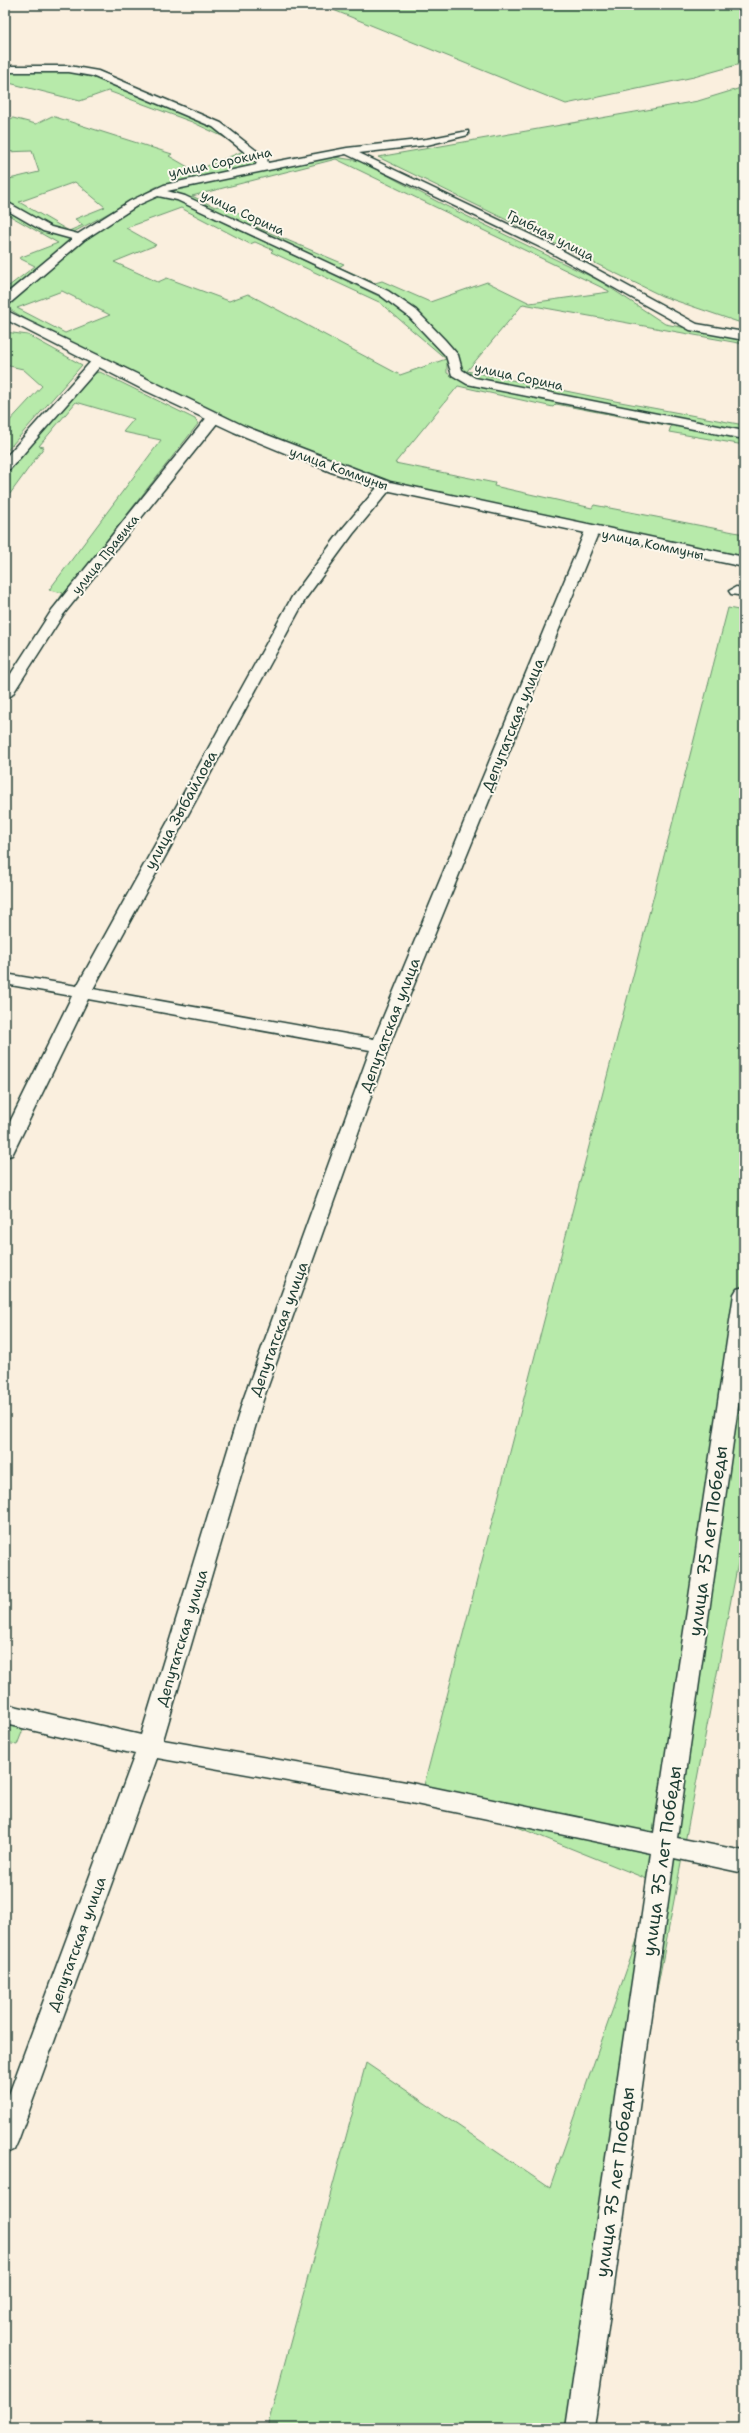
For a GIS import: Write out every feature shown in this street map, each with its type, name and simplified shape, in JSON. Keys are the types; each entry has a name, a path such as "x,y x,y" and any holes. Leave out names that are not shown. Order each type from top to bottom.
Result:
{"street":[{"path":"5,69 74,69 108,79 217,125 263,161 261,167"},
{"name":"улица Сорокина","path":"5,301 80,238 134,203 156,192 185,182 261,167 347,151 427,142 464,133"},
{"name":"Грибная улица","path":"347,151 550,248 694,327 744,336"},
{"name":"улица Сорина","path":"156,192 181,198 389,296 412,312 452,355 456,372 471,381 744,435"},
{"path":"5,204 47,229 80,238"},
{"name":"улица Коммуны","path":"5,314 213,419 351,474 386,486 592,531 744,562"},
{"path":"5,466 98,361"},
{"name":"улица Правика","path":"5,695 57,613 213,419"},
{"name":"улица Зыбайлова","path":"5,1151 82,993 299,597 348,531 386,486"},
{"name":"Депутатская улица","path":"5,2141 149,1747 253,1400 380,1046 592,531"},
{"path":"5,979 380,1046"},
{"name":"улица 75 лет Победы","path":"580,2428 744,1294"},
{"path":"5,1714 149,1747 406,1792 744,1862"}],"green space":[{"path":"321,5 744,5 744,63 694,77 566,104"},
{"path":"5,70 73,72 89,75 164,103 205,123 230,140 192,122 108,91 80,101 5,82"},
{"path":"744,87 744,324 662,296 378,157 698,101"},
{"path":"52,116 172,154 169,156 195,171 246,150 258,160 256,165 249,167 156,187 74,232 54,230 5,201 5,180 39,172 32,151 5,152 5,119 13,118 36,124","holes":["75,182 105,207 75,219 83,225 69,231 19,202"]},
{"path":"328,156 360,161 440,203 600,281 665,324 744,339 744,344 523,304 467,371 744,425 744,431 467,377 456,369 457,352 411,308 165,190","holes":["336,159 609,291 530,303 487,282 430,302 382,281 375,283 339,267 344,264 256,227 260,225 222,205 215,207 192,196"]},
{"path":"155,196 174,199 389,301 399,308 447,357 447,373 461,381 486,388 744,437 744,445 669,432 671,426 556,404 553,407 458,386 395,463 495,483 494,486 592,508 594,505 744,534 744,558 378,480 283,445 55,337 6,307 7,303 67,253 96,232","holes":["181,208 250,244 255,242 273,250 271,252 379,302 446,359 400,375 248,294 229,301 167,278 158,282 114,262 156,245 126,228","62,291 110,315 65,333 17,308"]},
{"path":"5,208 71,239 5,295 5,284 9,286 35,266 19,258 58,243 5,213"},
{"path":"5,332 28,335 82,365 5,453 5,426 42,386 23,369 5,365"},
{"path":"100,372 195,419 198,424 52,610 63,593 49,590 161,440 123,432 134,419 76,402 39,446 44,447 7,498 5,497 5,465 86,375"},
{"path":"728,608 744,611 744,1531 574,2428 267,2428 366,2063 550,2188 657,1883 423,1789"},
{"path":"5,1723 24,1727 17,1745 7,1743 5,1749"}]}
